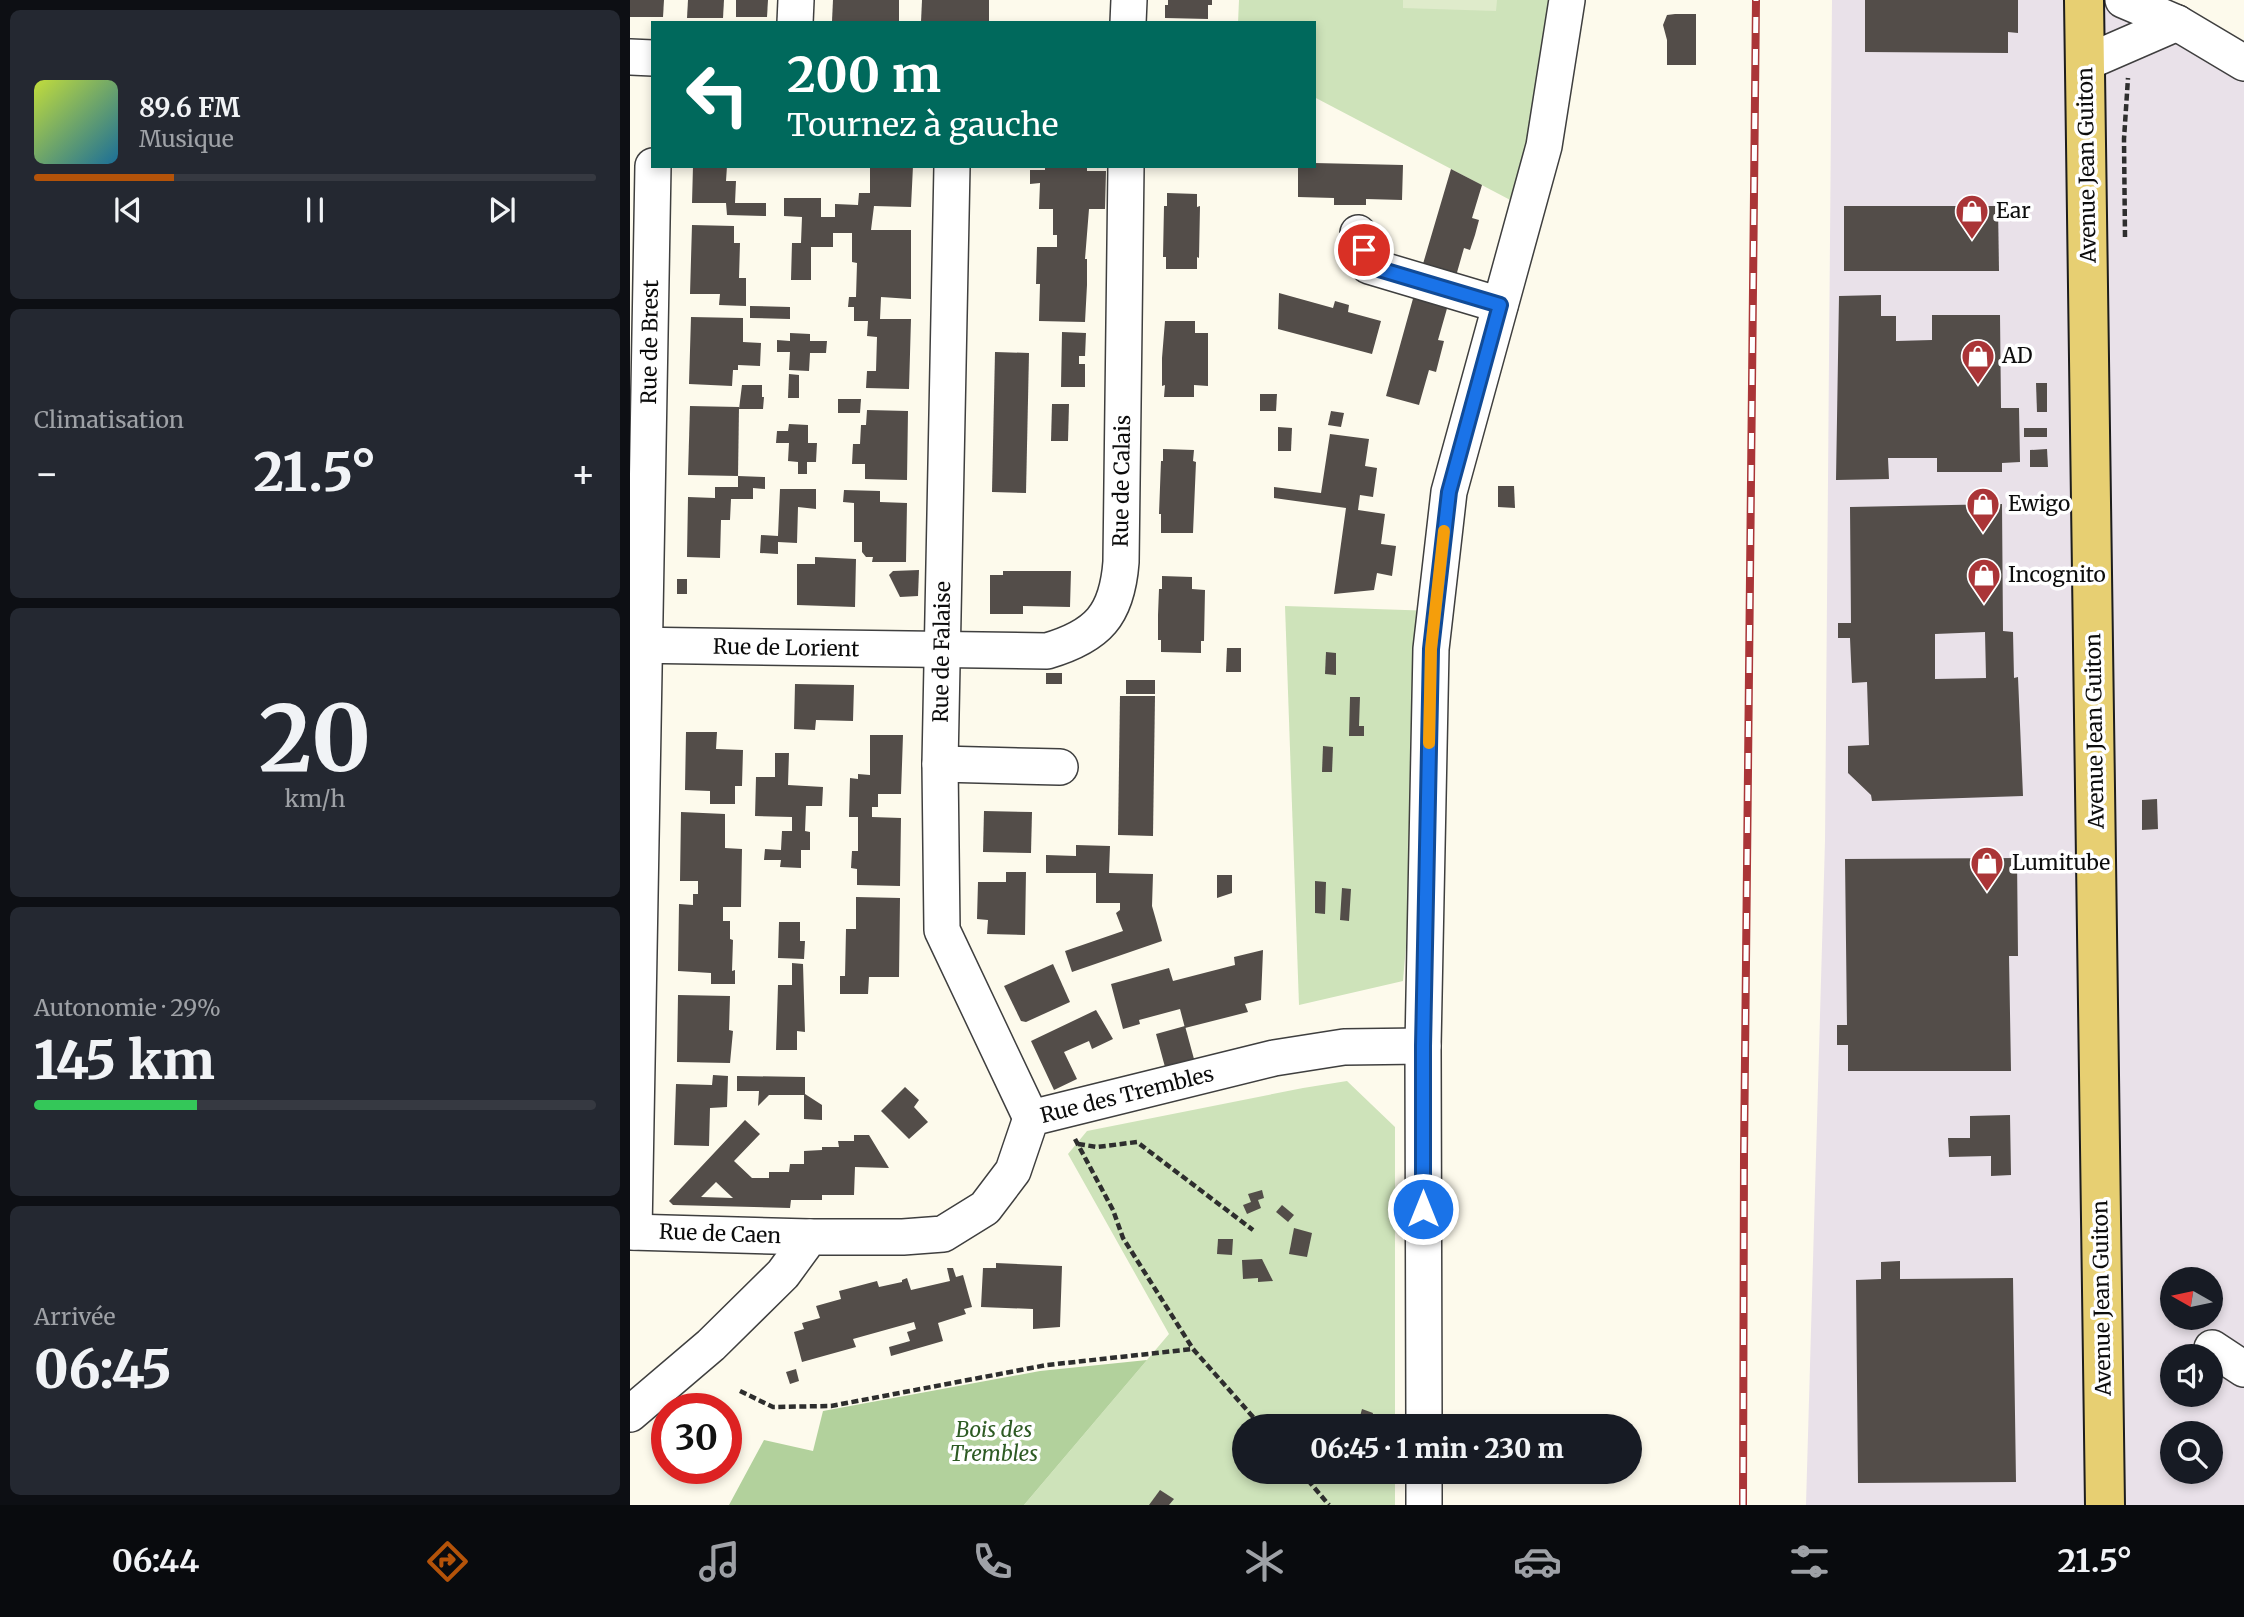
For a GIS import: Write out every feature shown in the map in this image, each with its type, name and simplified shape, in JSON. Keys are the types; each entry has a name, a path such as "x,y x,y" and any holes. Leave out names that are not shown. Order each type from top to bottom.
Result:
{"main road":[{"name":"Avenue Jean Guiton","path":"2084,0 2105,1505"}],"street":[{"path":"795,21 796,0"},
{"path":"1128,21 1129,0"},
{"path":"1424,1414 1423,1046 1431,649 1449,492 1544,146 1567,0"},
{"path":"2123,0 2177,23 2244,62"},
{"path":"2085,63 2177,23"},
{"path":"630,57 651,58"},
{"name":"Rue de Brest","path":"632,1232 637,645 653,168"},
{"name":"Rue de Falaise","path":"952,168 940,764 942,930 1046,1114"},
{"name":"Rue de Calais","path":"942,651 1047,651 1086,636 1104,620 1114,603 1120,585 1121,562 1126,168"},
{"path":"1358,233 1369,266 1500,305"},
{"name":"Rue de Lorient","path":"637,645 942,651"},
{"path":"940,764 1060,767"},
{"name":"Rue des Trembles","path":"810,1237 943,1234 985,1208 1013,1171 1046,1114 1274,1058 1343,1047 1423,1046"},
{"name":"Rue de Caen","path":"632,1232 810,1237"},
{"path":"630,1414 711,1345 783,1274 810,1237"},
{"path":"2223,1355 2244,1369"},
{"path":"1424,1484 1424,1505"}],"path":[{"path":"1046,1114 1077,1143 1113,1210 1123,1238 1193,1349 1250,1414"},
{"path":"1077,1143 1097,1147 1137,1142 1253,1230"},
{"path":"740,1391 773,1407 831,1406 1047,1366 1193,1349"},
{"path":"1311,1484 1329,1505"}],"shaded area":[{"path":"1832,0 2115,0 2244,82 2244,1505 1806,1505 1825,841"}],"green space":[{"path":"1239,0 1554,0 1516,203 1316,98 1316,21 1238,21"},
{"path":"1403,0 1497,0 1496,11 1403,8"},
{"path":"1285,606 1435,611 1403,981 1299,1005"},
{"path":"1347,1081 1395,1127 1395,1414 1232,1414 1232,1484 1395,1484 1395,1505 1024,1505 1169,1334 1068,1154 1087,1131"},
{"name":"Bois des Trembles","path":"1147,1360 1024,1505 729,1505 764,1440 813,1451 823,1411 1040,1371"}],"building":[{"path":"630,0 664,0 663,17 630,17"},
{"path":"688,0 724,0 723,18 687,18"},
{"path":"736,0 768,0 767,17 736,17"},
{"path":"833,0 899,0 899,21 832,21"},
{"path":"922,0 989,0 989,21 921,21"},
{"path":"1168,0 1212,0 1212,5 1208,5 1208,19 1165,18 1165,5 1168,5"},
{"path":"1865,0 2018,0 2018,33 2008,32 2008,53 1865,52"},
{"path":"1696,14 1696,65 1667,65 1667,40 1663,25 1667,15"},
{"path":"1316,163 1403,165 1402,200 1366,199 1366,205 1334,205 1334,198 1298,197 1298,168 1316,168"},
{"path":"693,168 727,168 726,181 736,181 735,203 766,203 766,216 727,215 726,203 692,203"},
{"path":"870,168 913,168 911,207 874,206 871,230 911,230 911,299 881,297 880,319 911,319 909,389 866,388 867,371 876,371 877,337 867,336 868,321 854,321 854,307 848,307 849,297 856,297 857,263 852,262 852,233 833,233 833,247 811,247 811,280 791,280 792,243 801,243 802,217 784,216 784,198 821,198 821,217 835,217 835,204 858,205 859,193 870,193"},
{"path":"1087,168 1087,171 1106,171 1105,209 1089,209 1085,259 1085,322 1039,321 1037,247 1057,247 1057,235 1053,235 1053,209 1039,209 1040,183 1030,184 1030,170"},
{"path":"1451,169 1482,185 1472,218 1479,220 1475,235 1470,250 1464,248 1454,283 1420,274"},
{"path":"1167,193 1197,194 1197,207 1200,206 1197,269 1166,269 1166,257 1163,257 1164,206 1167,206"},
{"path":"1844,206 1998,206 1999,271 1844,271"},
{"path":"692,225 734,226 734,243 740,243 739,278 746,278 746,306 719,305 720,294 690,294"},
{"path":"1279,293 1333,308 1335,301 1349,305 1348,312 1381,321 1372,354 1278,329"},
{"path":"1414,295 1448,305 1438,340 1444,341 1436,372 1429,370 1419,405 1386,396"},
{"path":"1881,295 1881,316 1896,316 1896,341 1932,340 1932,315 2000,315 2001,408 2019,408 2020,462 2002,463 2002,472 1937,472 1937,458 1888,458 1889,479 1836,480 1839,296"},
{"path":"750,306 790,307 790,319 750,318"},
{"path":"691,317 743,318 743,342 761,343 760,366 738,365 738,370 733,370 732,386 689,384"},
{"path":"1165,321 1195,321 1195,333 1208,333 1208,386 1194,385 1194,397 1164,397 1162,358"},
{"path":"1062,332 1086,333 1085,356 1079,356 1079,364 1085,364 1085,387 1061,387"},
{"path":"790,333 810,334 810,341 827,341 826,353 810,353 809,371 789,370 790,352 777,352 777,340 790,341"},
{"path":"995,352 1029,353 1026,493 992,492"},
{"path":"789,374 799,375 799,398 788,398"},
{"path":"2036,383 2047,383 2047,412 2037,412"},
{"path":"742,385 762,385 763,409 739,409"},
{"path":"1260,394 1277,394 1276,411 1260,411"},
{"path":"838,399 861,399 860,413 838,413"},
{"path":"1052,404 1069,404 1068,441 1051,441"},
{"path":"690,406 739,407 738,476 688,475"},
{"path":"867,410 908,411 907,480 865,479 865,464 852,464 853,444 860,444 861,425 866,425"},
{"path":"1331,411 1344,413 1341,427 1328,425"},
{"path":"789,424 808,425 808,443 817,443 816,462 807,462 807,474 798,474 798,462 788,461 789,443 776,443 777,431 788,431"},
{"path":"1278,427 1292,428 1291,451 1278,451"},
{"path":"2024,428 2047,428 2047,437 2024,437"},
{"path":"1330,434 1369,439 1365,466 1377,468 1373,497 1360,495 1358,510 1385,514 1381,544 1396,546 1392,576 1377,573 1374,590 1334,594 1346,508 1274,498 1274,487 1321,493"},
{"path":"1163,449 1194,450 1193,461 1196,462 1193,533 1161,533 1159,514"},
{"path":"2047,449 2048,467 2030,467 2030,450"},
{"path":"738,476 765,477 765,489 753,488 753,499 731,499 730,520 721,520 720,558 687,557 688,497 715,498 715,487 738,487"},
{"path":"1498,486 1514,486 1515,508 1498,507"},
{"path":"780,489 816,489 816,509 798,507 797,543 778,542 778,554 760,553 761,535 778,536"},
{"path":"844,490 880,491 880,502 907,503 906,562 872,562 873,557 866,557 862,552 862,542 854,542 854,503 843,502"},
{"path":"2002,504 2003,631 2013,632 2014,678 2018,677 2023,796 1872,801 1871,795 1848,773 1848,746 1869,745 1867,682 1852,683 1850,638 1838,638 1838,623 1851,623 1850,507","holes":["1985,632 1986,678 1935,679 1935,634"]},
{"path":"815,557 856,559 855,607 797,605 797,564 815,564"},
{"path":"919,570 918,596 900,597 889,575 893,571"},
{"path":"1003,571 1071,571 1070,607 1023,606 1023,614 990,614 990,575 1003,575"},
{"path":"1162,576 1192,577 1192,589 1205,590 1204,641 1201,641 1201,653 1161,652 1158,615"},
{"path":"677,579 687,579 687,594 677,594"},
{"path":"1227,648 1241,648 1241,672 1226,672"},
{"path":"1326,652 1336,653 1336,675 1325,674"},
{"path":"1046,673 1062,673 1062,684 1046,684"},
{"path":"1126,680 1155,680 1155,694 1126,694"},
{"path":"795,684 854,685 853,721 816,720 815,730 794,729"},
{"path":"1120,696 1155,696 1153,836 1118,835"},
{"path":"1350,697 1360,697 1359,726 1364,726 1364,736 1349,736"},
{"path":"686,732 717,732 716,749 743,750 742,786 735,786 735,804 710,804 710,791 685,790"},
{"path":"870,735 903,735 901,794 878,794 878,807 872,807 872,817 901,818 900,886 857,885 857,869 851,868 852,851 858,851 858,817 849,817 850,778 858,779 858,774 870,775"},
{"path":"1323,746 1333,747 1332,772 1322,772"},
{"path":"775,753 789,753 788,785 823,787 822,806 806,806 805,831 810,832 810,850 801,850 801,868 780,867 781,860 764,860 765,849 781,850 782,831 792,831 792,817 755,816 756,777 775,777"},
{"path":"2157,799 2158,829 2142,830 2142,800"},
{"path":"984,811 1032,812 1031,853 983,852"},
{"path":"681,812 725,814 725,848 742,849 741,907 723,907 723,921 730,921 730,939 733,940 732,971 735,970 735,984 711,984 711,973 678,971 679,904 693,905 693,894 698,894 698,881 680,881"},
{"path":"1076,845 1110,846 1109,873 1153,874 1152,906 1162,941 1072,972 1065,951 1123,931 1116,913 1120,910 1120,903 1096,903 1096,873 1046,873 1046,855 1076,856"},
{"path":"2017,858 2018,956 2009,956 2011,1071 1848,1071 1848,1045 1837,1045 1837,1025 1847,1025 1845,859"},
{"path":"1006,872 1026,872 1025,935 987,934 988,920 977,919 978,882 1006,882"},
{"path":"1217,875 1232,875 1232,893 1217,898"},
{"path":"1315,881 1326,882 1325,914 1315,913"},
{"path":"1342,888 1351,889 1349,921 1340,920"},
{"path":"856,897 900,898 899,977 869,977 868,994 840,994 840,976 845,976 846,929 856,929"},
{"path":"779,922 800,922 800,941 805,941 804,959 778,958"},
{"path":"1263,950 1261,1000 1245,1004 1248,1012 1185,1028 1180,1009 1139,1020 1140,1024 1123,1029 1111,984 1169,968 1173,981 1235,965 1234,957"},
{"path":"792,963 803,964 805,1032 797,1031 797,1050 776,1050 778,985 792,985"},
{"path":"1053,964 1070,1002 1026,1022 1021,1021 1004,986"},
{"path":"678,995 730,996 729,1030 733,1031 730,1063 677,1062"},
{"path":"1096,1010 1113,1039 1092,1049 1089,1041 1064,1052 1077,1079 1054,1090 1031,1041"},
{"path":"1185,1026 1194,1059 1165,1067 1156,1034"},
{"path":"713,1075 728,1076 727,1107 710,1108 709,1146 674,1145 676,1084 712,1085"},
{"path":"737,1076 805,1077 805,1094 822,1105 822,1120 804,1119 804,1095 769,1095 758,1106 759,1091 737,1091"},
{"path":"905,1087 919,1100 914,1107 928,1122 909,1139 881,1111"},
{"path":"2010,1115 2011,1175 1991,1176 1991,1156 1949,1157 1948,1138 1970,1138 1970,1116"},
{"path":"745,1120 760,1134 734,1161 752,1178 769,1178 769,1172 789,1172 790,1164 804,1164 804,1151 839,1147 838,1141 854,1141 854,1135 869,1135 889,1168 855,1167 854,1195 822,1195 822,1200 791,1200 790,1208 673,1205 669,1201","holes":["716,1182 733,1198 701,1197"]},
{"path":"1262,1190 1264,1198 1258,1200 1261,1208 1247,1214 1243,1205 1251,1202 1248,1194"},
{"path":"1282,1205 1294,1215 1288,1222 1276,1212"},
{"path":"1294,1228 1312,1233 1307,1257 1289,1254"},
{"path":"1218,1239 1233,1239 1232,1255 1217,1254"},
{"path":"1262,1259 1273,1281 1243,1279 1242,1260"},
{"path":"1900,1261 1900,1279 2013,1278 2016,1482 1858,1483 1856,1280 1881,1279 1881,1262"},
{"path":"996,1263 1062,1266 1060,1327 1033,1329 1033,1309 981,1307 983,1268 996,1268"},
{"path":"947,1268 953,1268 956,1277 963,1275 972,1307 964,1309 966,1314 938,1323 943,1341 891,1356 889,1347 910,1341 907,1332 916,1329 914,1322 853,1339 856,1347 802,1362 794,1332 804,1329 802,1323 820,1318 816,1306 841,1299 839,1291 877,1281 879,1287 902,1282 907,1278 911,1290 950,1281"},
{"path":"796,1369 799,1381 790,1384 786,1372"},
{"path":"1362,1409 1373,1413 1373,1414 1361,1414"},
{"path":"1160,1490 1174,1499 1169,1505 1149,1505"}],"railway":[{"path":"1743,1505 1756,0"}],"slow traffic":[{"path":"1429,743 1431,649 1444,531"}],"place":[{"name":"Ear","path":"1972,241"},
{"name":"AD","path":"1978,386"},
{"name":"Ewigo","path":"1983,534"},
{"name":"Incognito","path":"1984,605"},
{"name":"Lumitube","path":"1987,893"}],"route":[{"path":"1364,250 1369,266 1500,305 1449,492 1431,649 1423,1046 1423,1209"}]}
